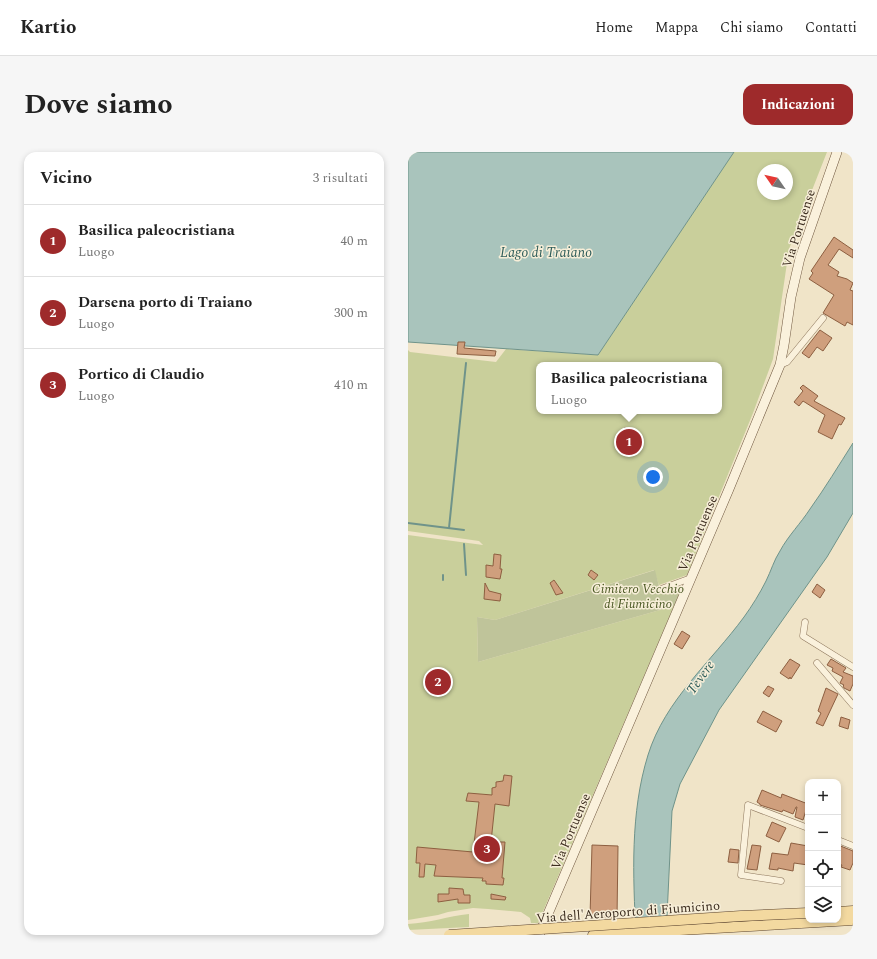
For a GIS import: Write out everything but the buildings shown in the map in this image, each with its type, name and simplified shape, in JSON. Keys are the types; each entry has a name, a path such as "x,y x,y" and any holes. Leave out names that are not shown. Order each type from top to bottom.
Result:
{"main road":[{"path":"841,912 853,911"},
{"name":"Via dell'Aeroporto di Fiumicino","path":"449,935 805,913"},
{"name":"Via dell'Aeroporto di Fiumicino","path":"593,935 853,920"}],"street":[{"name":"Via Portuense","path":"539,935 758,422 780,364 791,297 800,258 836,152"},
{"path":"780,364 787,362 823,318"},
{"path":"661,589 692,578"},
{"path":"805,622 803,636 853,667"},
{"path":"818,663 853,705"},
{"path":"781,881 741,875 748,805 805,827"},
{"path":"841,841 853,846"}],"green space":[{"path":"734,152 827,152 789,249 773,359 753,413 687,575 659,585 654,570 495,620 477,617 478,662 674,606 538,923 531,923 530,918 521,912 473,908 408,920 408,535 483,545 479,541 408,531 408,350 410,352 496,362 506,349 598,355"},
{"name":"Cimitero Vecchio di Fiumicino","path":"655,570 661,594 682,587 674,606 478,662 477,617 495,620"},
{"path":"469,914 469,927 408,930 408,924"}],"water":[{"name":"Lago di Traiano","path":"408,152 734,152 598,355 408,342"},
{"name":"Tevere","path":"853,443 853,513 827,557 719,710 680,784 672,811 667,916 636,935 634,845 638,799 648,755 656,735 677,699 731,634 759,595 783,545 816,501"}],"waterway":[{"path":"449,528 466,363"},
{"path":"408,523 464,530"},
{"path":"464,544 466,575"},
{"path":"443,575 443,580"}],"place":[{"name":"Basilica paleocristiana","path":"629,442"},
{"name":"Darsena porto di Traiano","path":"438,682"},
{"name":"Portico di Claudio","path":"487,849"}]}
